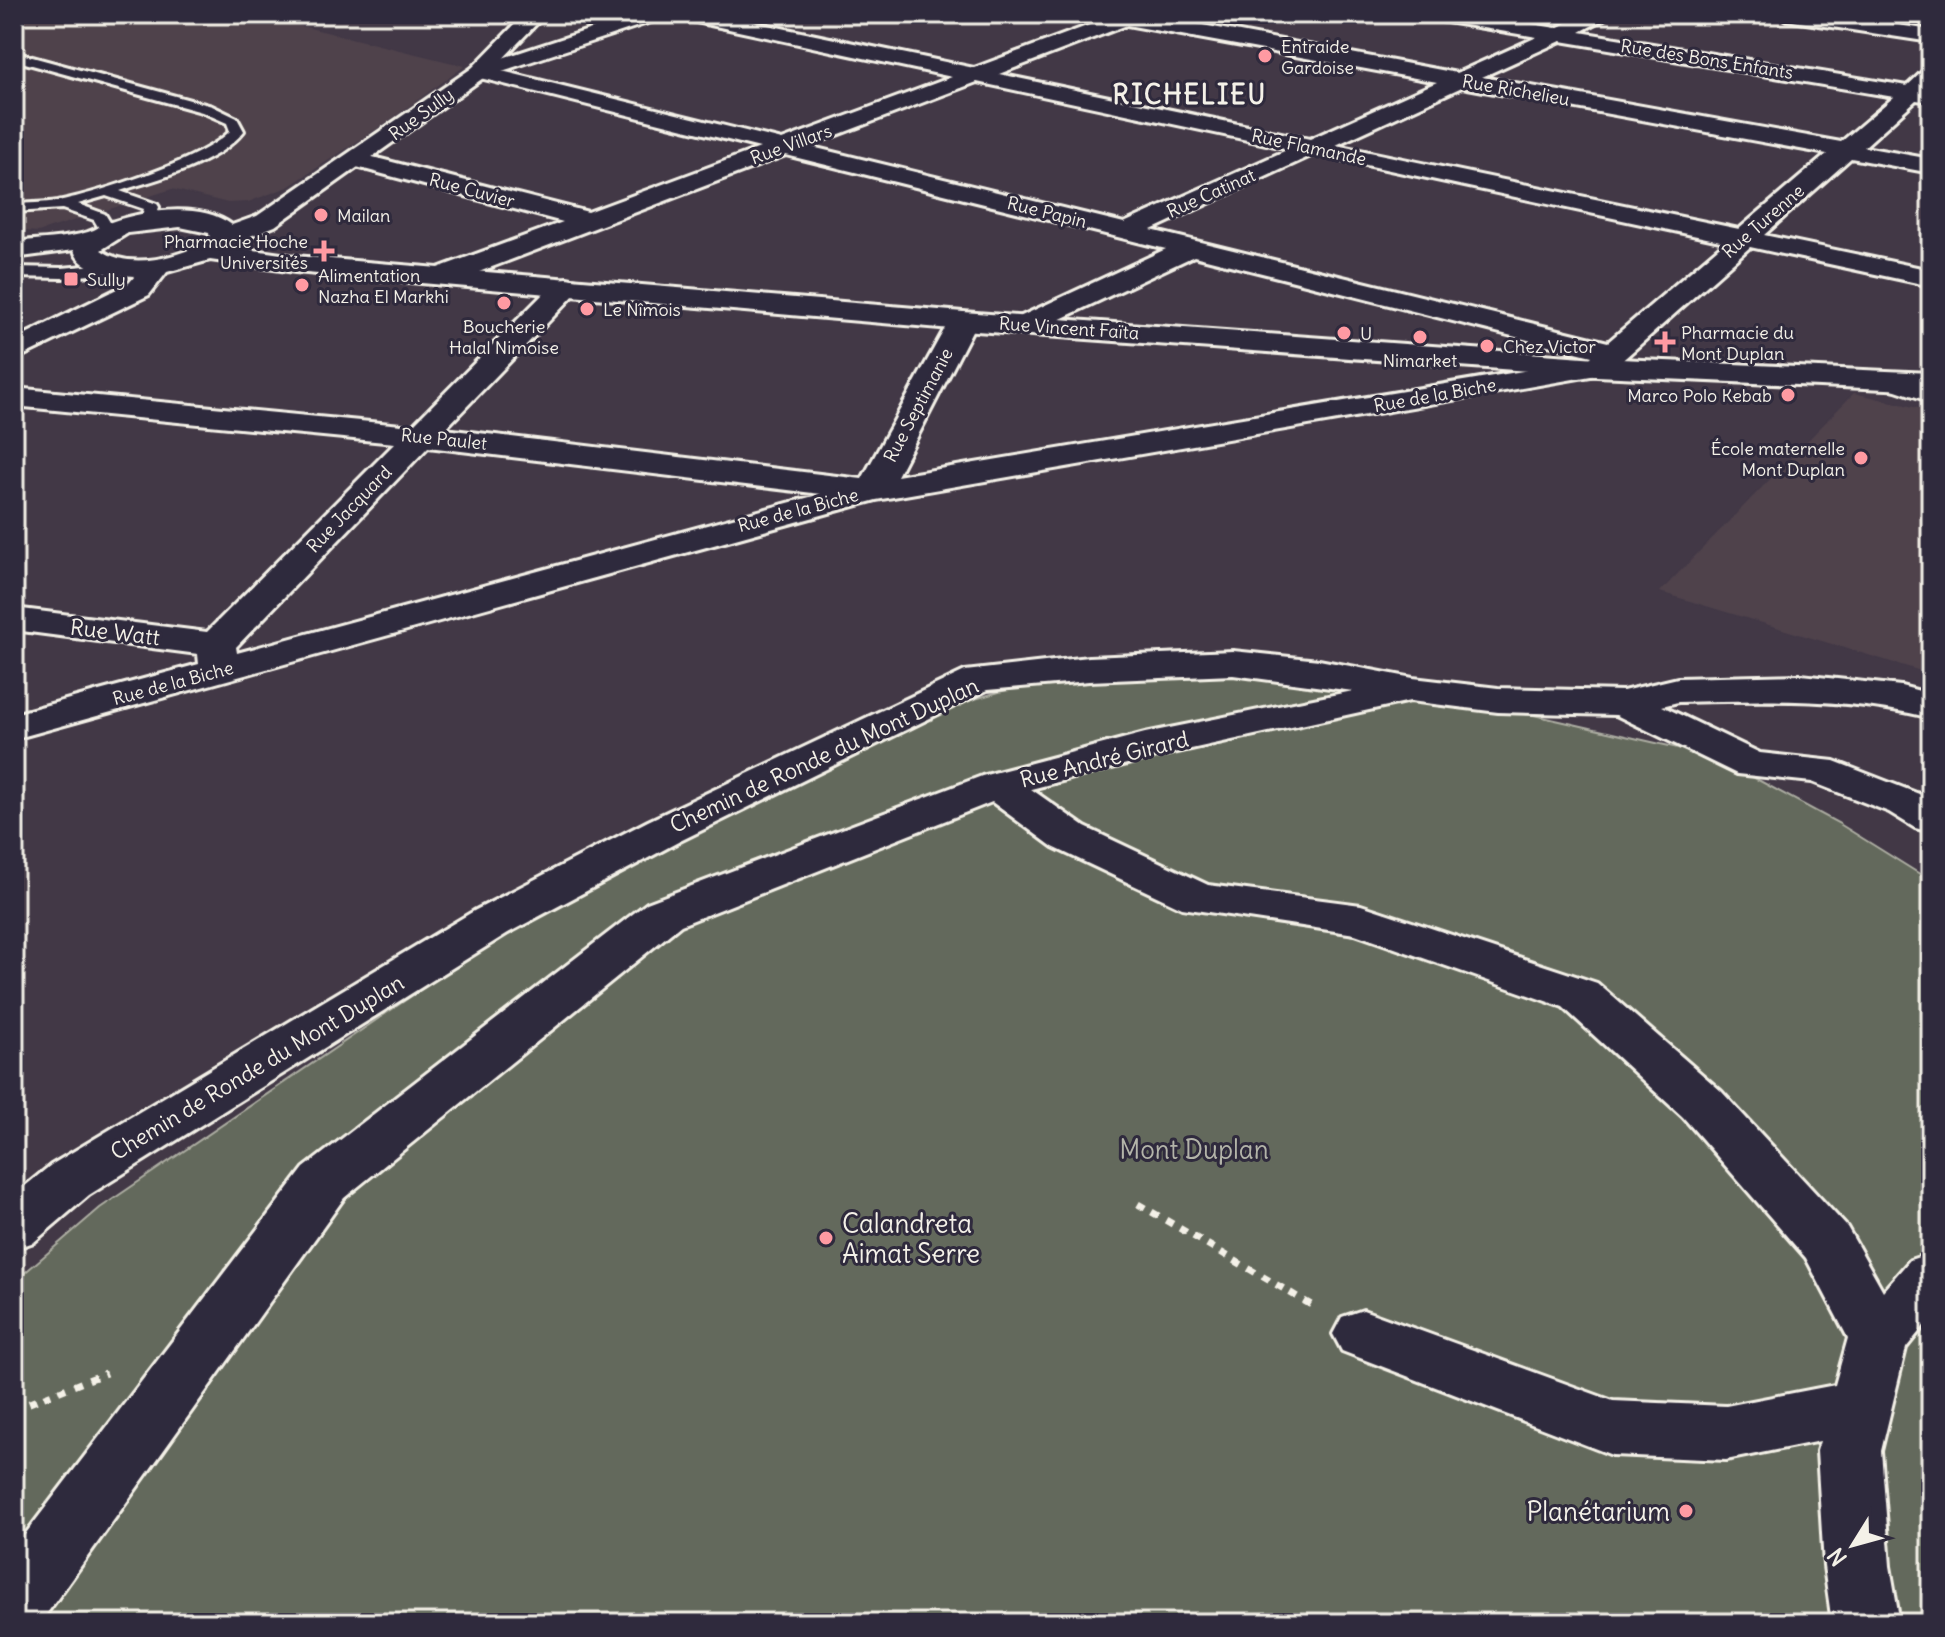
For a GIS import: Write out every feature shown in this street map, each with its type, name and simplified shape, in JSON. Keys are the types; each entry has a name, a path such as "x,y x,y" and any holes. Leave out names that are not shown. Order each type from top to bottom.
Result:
{"street":[{"name":"Rue Sully","path":"96,236 130,267 159,265 217,244 266,221 479,72 536,14"},
{"path":"479,72 656,14"},
{"name":"Rue Flamande","path":"687,14 1931,278"},
{"name":"Rue Richelieu","path":"1101,14 1132,16 1931,166"},
{"name":"Rue des Bons Enfants","path":"1435,14 1925,88"},
{"name":"Rue Catinat","path":"1126,232 1603,14"},
{"path":"1786,14 1931,36"},
{"name":"Rue Villars","path":"445,275 1132,16"},
{"name":"Rue Papin","path":"479,72 1193,247 1606,360"},
{"name":"Rue Turenne","path":"1606,360 1845,150 1925,88"},
{"name":"Rue Cuvier","path":"357,160 587,220"},
{"name":"Rue Sully","path":"96,236 148,222 194,220 296,202"},
{"path":"194,220 222,229 217,244"},
{"path":"14,250 96,236"},
{"path":"14,263 46,264 96,236"},
{"name":"Rue Vincent Faïta","path":"217,244 295,264 963,321 1931,382"},
{"name":"Rue Catinat","path":"1025,325 1193,247"},
{"path":"14,351 139,289 159,265"},
{"name":"Rue Jacquard","path":"218,658 420,436 567,286"},
{"name":"Rue Septimanie","path":"873,490 963,321"},
{"name":"Rue de la Biche","path":"14,727 218,658 873,490 1606,360"},
{"path":"1898,381 1931,393"},
{"name":"Rue Paulet","path":"14,397 420,436 873,490"},
{"name":"Rue Watt","path":"14,619 218,658"},
{"name":"Chemin de Ronde du Mont Duplan","path":"14,1227 70,1180 491,922 664,831 979,679 1089,669 1233,663 1319,672 1413,690 1498,700 1623,703 1678,690 1801,687 1901,698 1931,706"},
{"name":"Rue André Girard","path":"997,785 1145,746 1413,690"},
{"path":"1623,703 1752,765 1819,770 1904,803 1931,819"},
{"path":"14,1603 324,1183 664,914 997,785"},
{"name":"Rue André Girard","path":"997,785 1069,837 1198,898 1361,920 1580,995 1702,1104 1827,1243 1878,1338"},
{"path":"1866,1623 1857,1566 1849,1451 1878,1338 1931,1276"},
{"path":"1363,1334 1612,1428 1726,1433 1860,1406"}],"lane":[{"path":"14,56 207,109 225,116 236,125 235,137 221,148 63,204 14,208"},
{"path":"105,191 152,207 148,222"},
{"path":"63,204 96,236"},
{"path":"14,272 62,273 130,267"}],"path":[{"path":"1138,1204 1363,1334"}],"shaded area":[{"path":"14,14 252,14 465,66 288,187 248,202 228,203 172,189 38,232 14,230"},
{"path":"1854,393 1931,411 1931,674 1660,592"}],"green space":[{"name":"Mont Duplan","path":"1219,672 1516,711 1678,748 1747,774 1838,823 1931,881 1931,1623 14,1623 14,1282 100,1208 479,950 673,840 933,711 1006,690 1091,677"}],"place":[{"name":"Entraide Gardoise","path":"1265,56"},
{"name":"Mailan","path":"321,215"},
{"name":"Pharmacie Hoche Universités","path":"324,251"},
{"name":"Sully","path":"71,279"},
{"name":"Alimentation Nazha El Markhi","path":"302,285"},
{"name":"Boucherie Halal Nimoise","path":"504,303"},
{"name":"Le Nîmois","path":"587,309"},
{"name":"U","path":"1344,333"},
{"name":"Nimarket","path":"1420,337"},
{"name":"Pharmacie du Mont Duplan","path":"1665,342"},
{"name":"Chez Victor","path":"1487,346"},
{"name":"Marco Polo Kebab","path":"1788,395"},
{"name":"École maternelle Mont Duplan","path":"1861,458"},
{"name":"Calandreta Aimat Serre","path":"826,1238"},
{"name":"Planétarium","path":"1686,1511"}],"district":[{"name":"RICHELIEU","path":"1190,94"}]}
